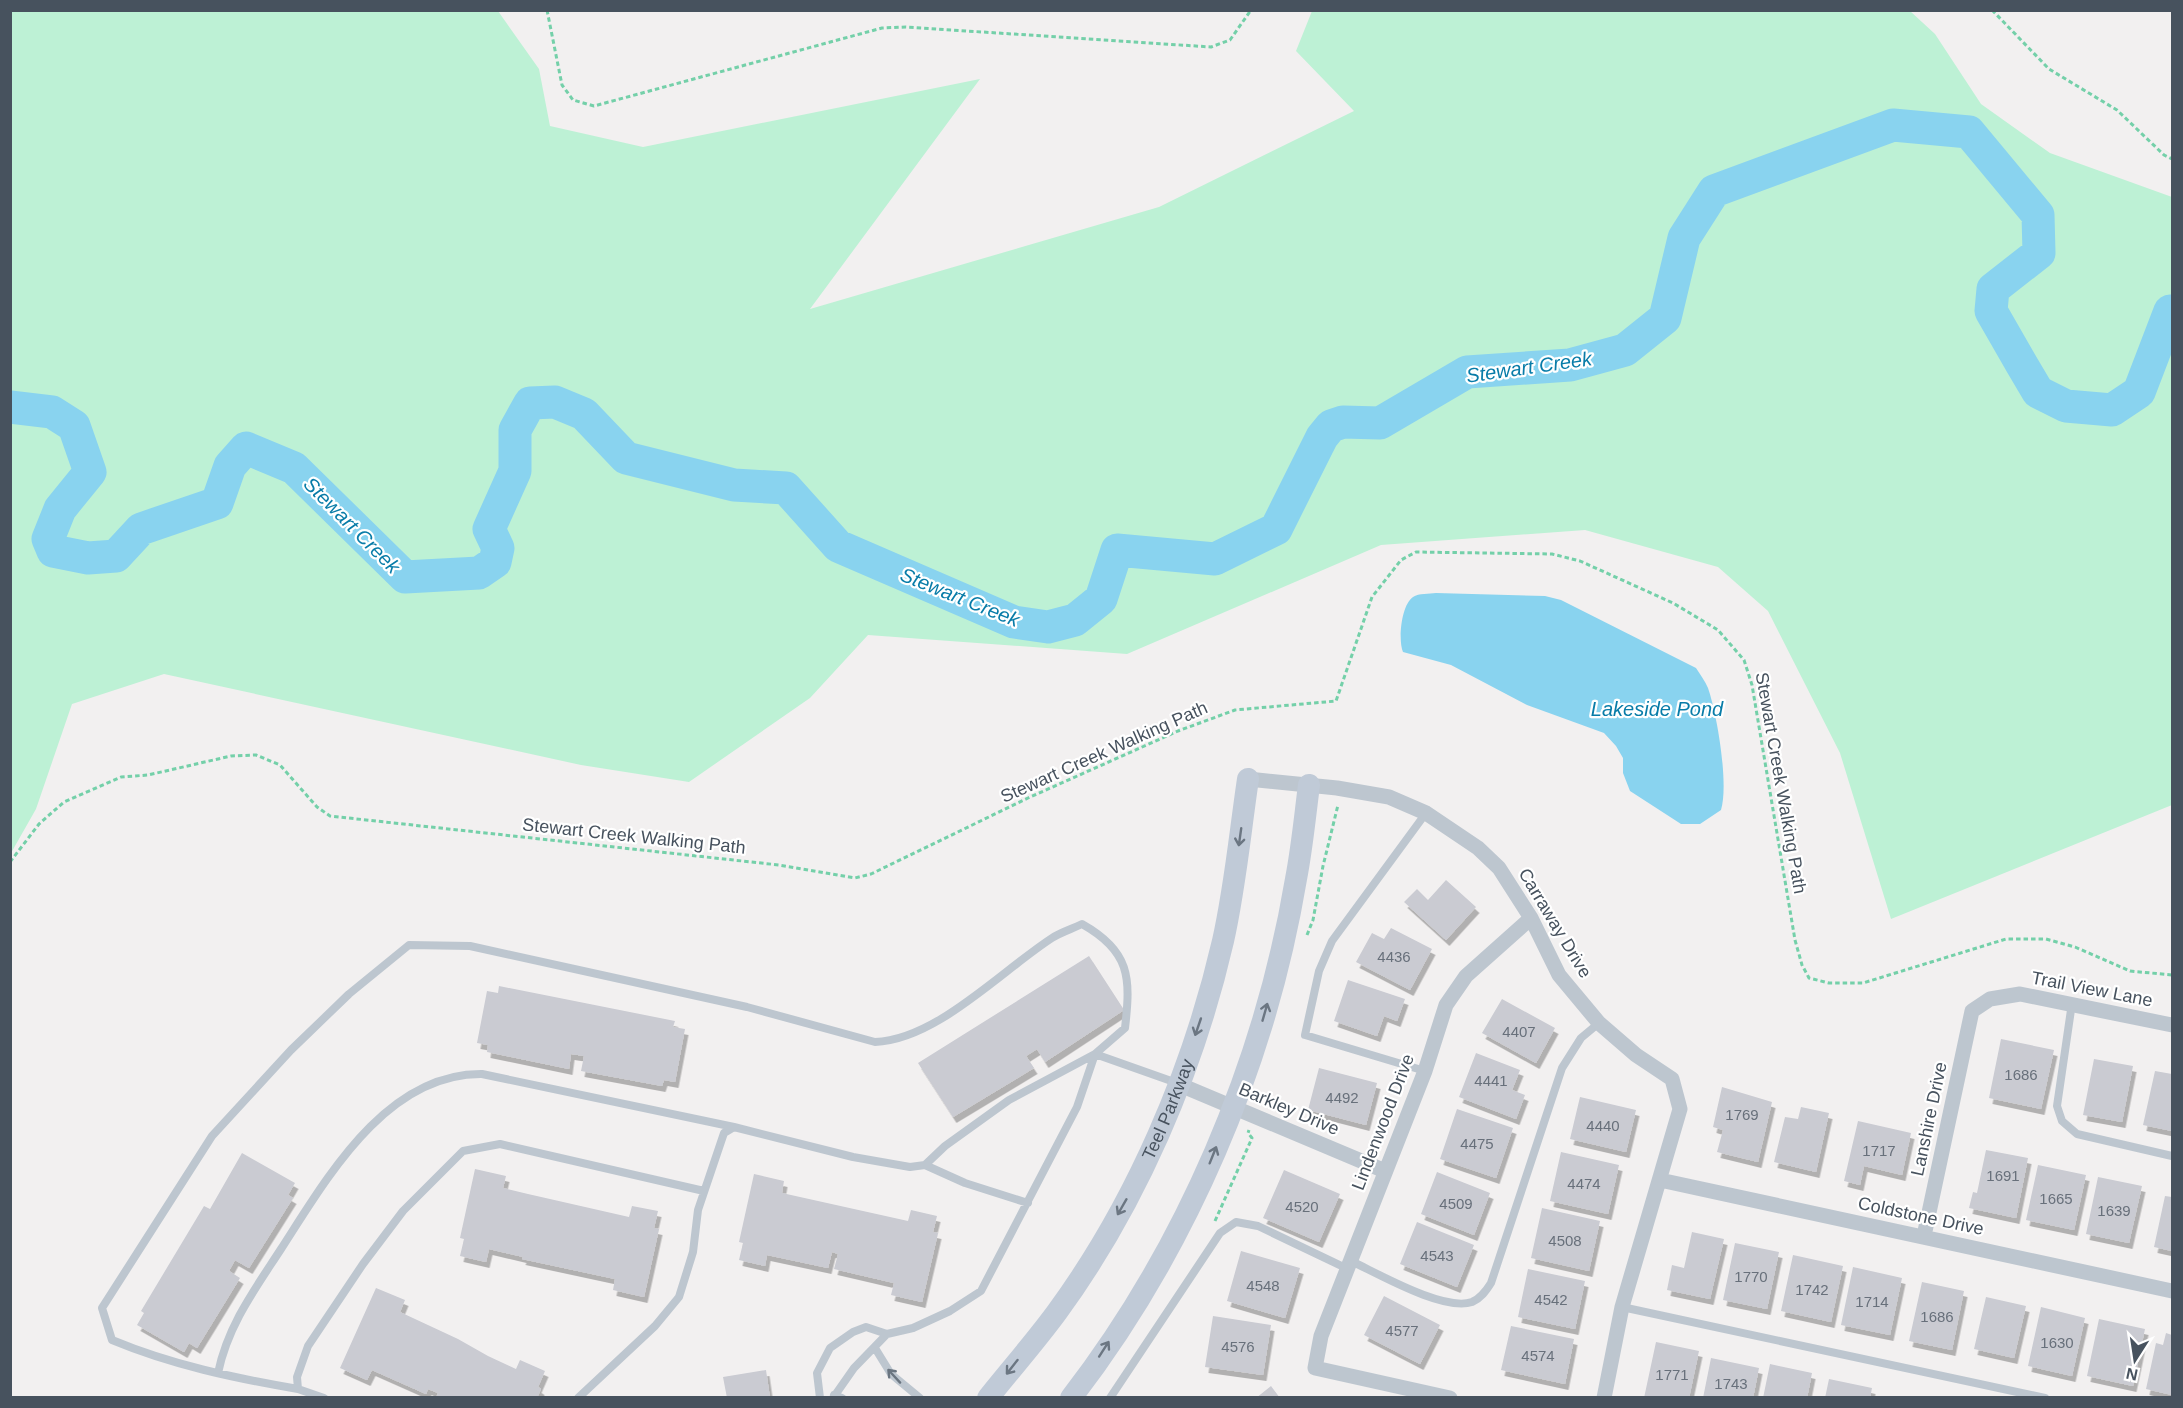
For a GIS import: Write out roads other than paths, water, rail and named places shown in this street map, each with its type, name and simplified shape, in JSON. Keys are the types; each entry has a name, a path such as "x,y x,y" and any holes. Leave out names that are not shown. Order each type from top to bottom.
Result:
{"street":[{"name":"Carraway Drive","path":"1248,779 1389,797 1426,813 1479,848 1499,868 1531,918 1559,975 1599,1023 1636,1055 1672,1079 1680,1108 1622,1307 1604,1398"},
{"name":"Teel Parkway","path":"988,1398 1057,1312 1124,1204 1178,1084 1208,998 1223,940 1248,779"},
{"path":"1071,1398 1168,1251 1193,1203 1233,1107 1254,1050 1274,979 1296,880 1309,785"},
{"name":"Lindenwood Drive","path":"1421,1394 1315,1368 1321,1336 1425,1071 1446,1005 1466,976 1531,918"},
{"name":"Trail View Lane","path":"1972,1011 1990,999 2020,994 2172,1025"},
{"name":"Lanshire Drive","path":"1924,1236 1972,1011"},
{"name":"Barkley Drive","path":"1178,1084 1386,1171"},
{"name":"Coldstone Drive","path":"1660,1180 2172,1292"},
{"path":"1421,1394 1450,1398"}],"lane":[{"path":"1425,1071 1305,1035 1319,970 1332,941 1426,813"},
{"path":"324,1398 298,1389 150,1356 112,1340 102,1308 212,1136 291,1050 349,994 409,945 470,946 747,1008 875,1042 895,1041 927,1028 1054,936 1082,924 1103,936 1118,955 1126,971 1129,991 1125,1028 1095,1054 1009,1100 945,1146 925,1165"},
{"path":"2072,1004 2057,1106 2062,1121 2077,1134 2172,1156"},
{"path":"1110,1398 1116,1385 1220,1233 1236,1222 1258,1226 1437,1300 1455,1303 1470,1302 1482,1296 1491,1283 1562,1068 1581,1038 1599,1023"},
{"path":"1095,1054 1178,1084"},
{"path":"820,1398 817,1373 830,1348 853,1332 866,1327 887,1334 913,1328 950,1311 981,1291 1077,1107 1095,1054"},
{"path":"218,1373 223,1348 238,1315 326,1181 372,1125 417,1091 437,1080 462,1074 482,1074 734,1127 853,1157 910,1167 925,1165 965,1183 1028,1203"},
{"path":"578,1398 655,1326 678,1297 693,1252 704,1191 724,1133 734,1127"},
{"path":"298,1389 297,1377 308,1346 363,1264 403,1211 463,1151 500,1144 704,1191"},
{"path":"1622,1307 2045,1398"},
{"path":"842,1398 833,1396 854,1368 887,1334"},
{"path":"875,1348 891,1374 920,1398"}],"water":[{"name":"Lakeside Pond","path":"1436,593 1545,596 1561,600 1696,668 1708,688 1718,731 1724,784 1721,810 1700,824 1681,824 1630,791 1623,773 1623,758 1604,733 1527,705 1451,665 1403,652 1402,623 1409,601 1418,595"}],"waterway":[{"name":"Stewart Creek","path":"10,407 52,412 74,426 90,472 60,509 48,539 53,551 88,558 116,556 141,529 217,503 230,466 246,448 294,468 405,577 479,573 495,562 498,548 489,529 515,471 515,430 530,403 555,402 584,414 626,458 734,485 786,488 838,546 1014,622 1048,627 1075,620 1101,599 1117,550 1215,559 1276,529 1322,437 1331,426 1343,422 1380,423 1467,372 1570,365 1625,350 1665,318 1684,238 1714,191 1893,125 1969,132 2038,215 2039,253 1993,289 1991,311 2038,392 2066,406 2112,410 2139,392 2170,311 2172,311"}]}
